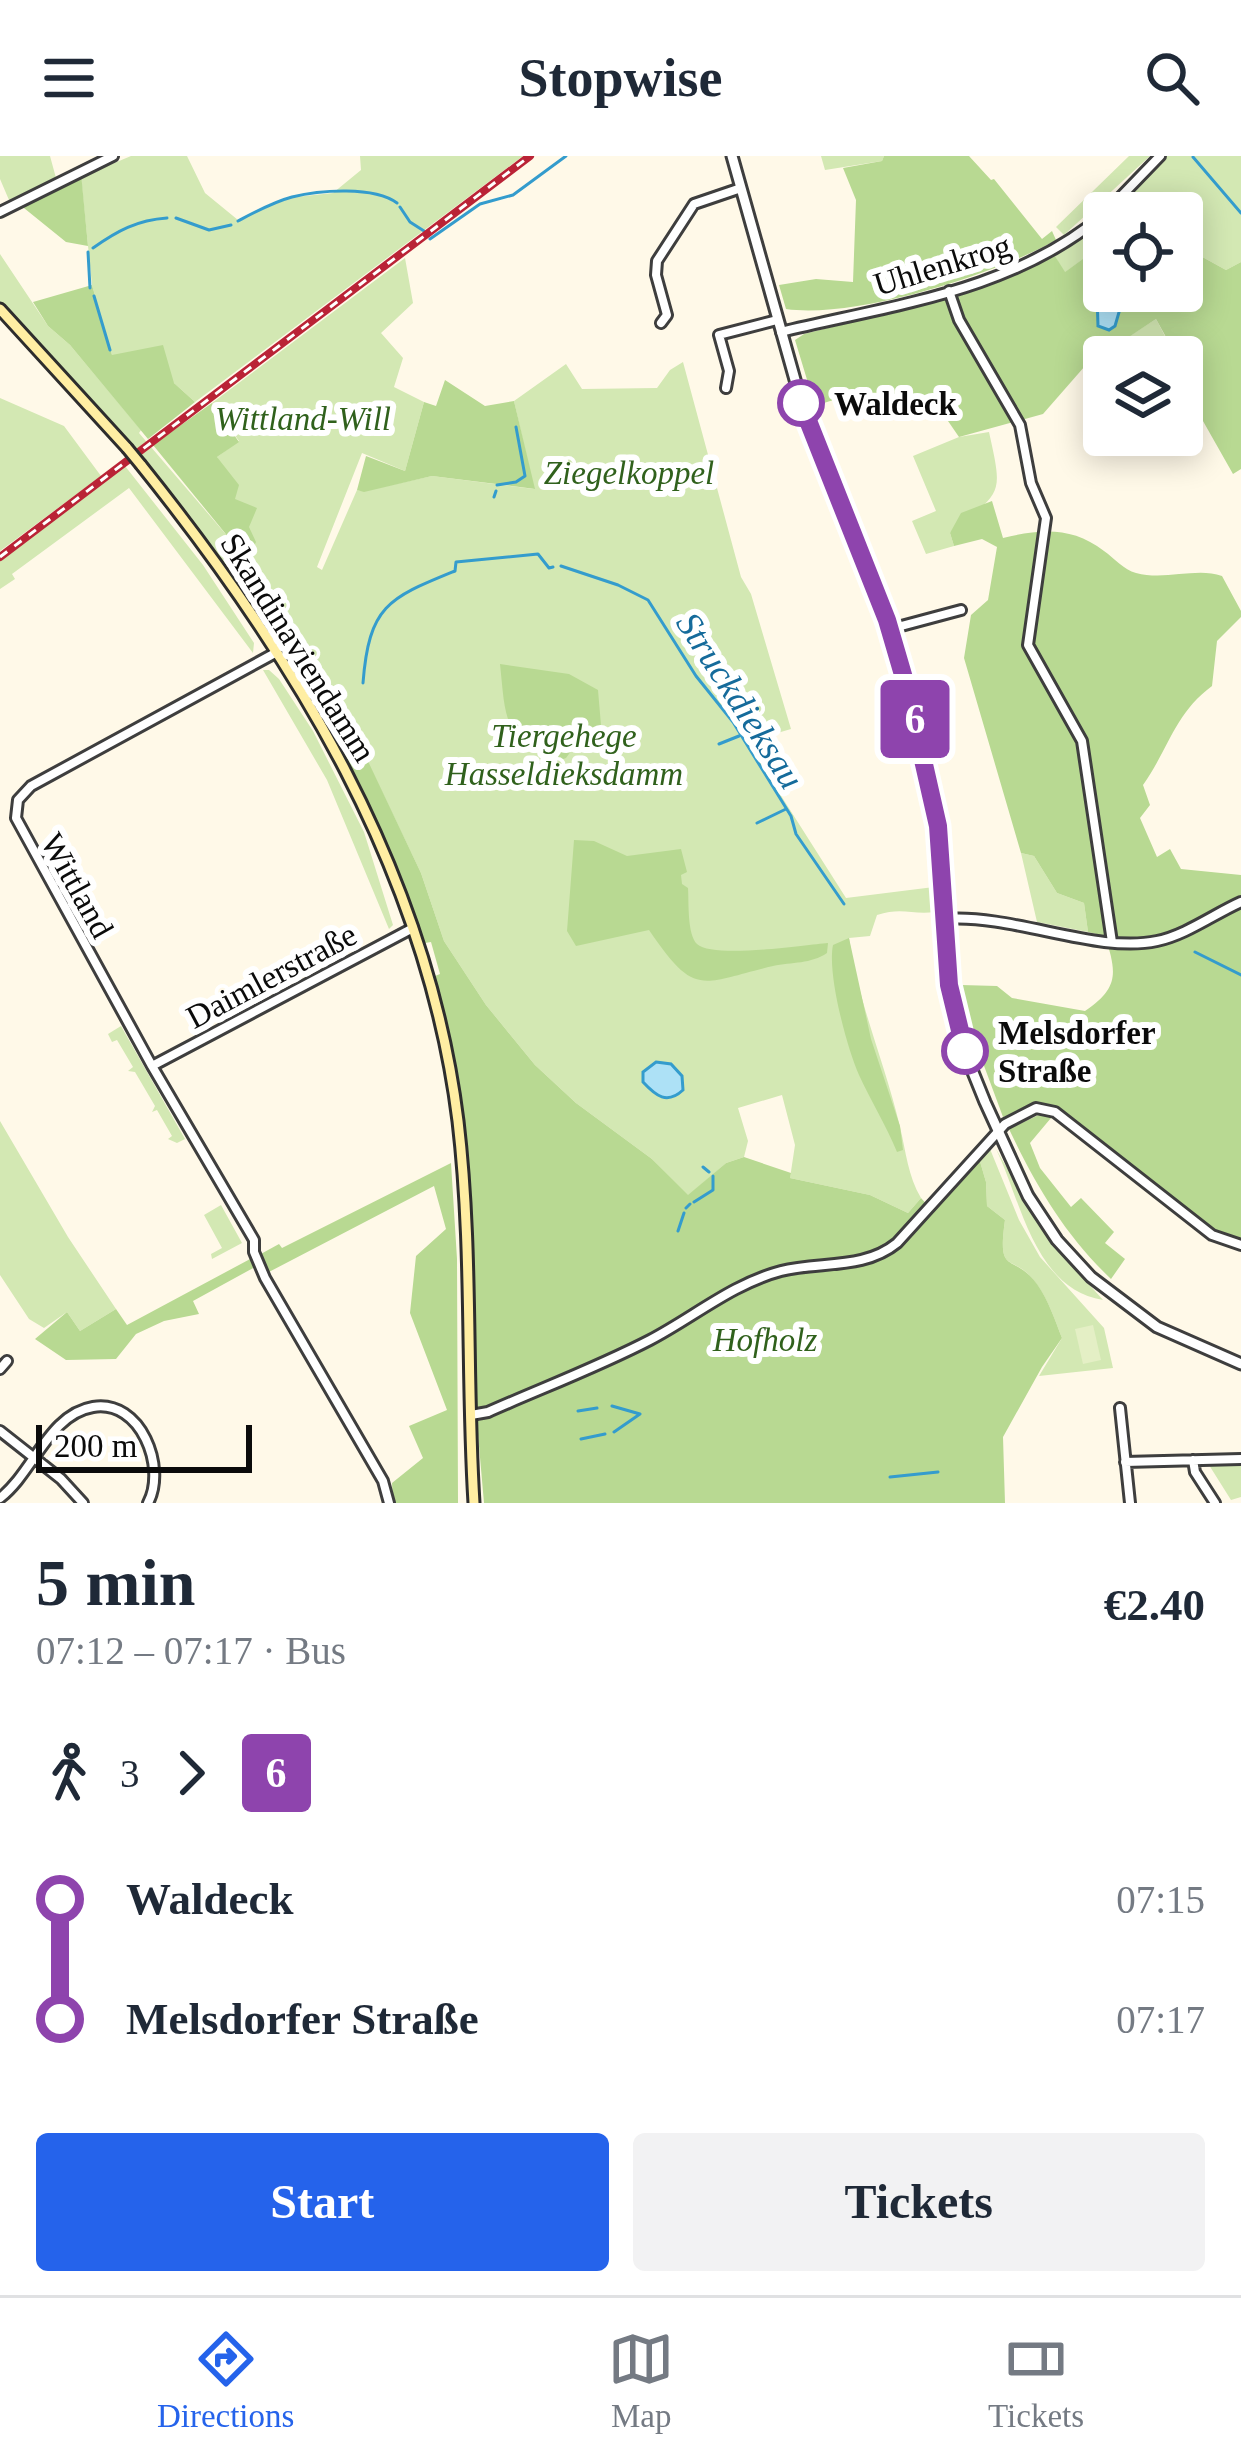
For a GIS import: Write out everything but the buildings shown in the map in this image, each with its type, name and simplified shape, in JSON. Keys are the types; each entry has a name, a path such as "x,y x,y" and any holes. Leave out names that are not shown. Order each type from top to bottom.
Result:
{"main road":[{"name":"Skandinaviendamm","path":"0,309 128,448 278,651 348,771 412,928 440,1023 459,1133 466,1204 474,1503"}],"street":[{"path":"0,212 113,156"},
{"path":"733,156 807,418 890,629 932,796 954,1015 972,1071 1038,1213 1091,1277 1156,1327 1241,1364"},
{"name":"Uhlenkrog","path":"1125,192 1160,156"},
{"path":"661,322 667,315 656,265 668,243 694,204 741,188"},
{"name":"Uhlenkrog","path":"779,326 991,280 1041,258 1083,228"},
{"path":"950,291 958,320 1020,425 1031,484 1046,518 1028,645 1082,741 1112,942"},
{"path":"727,388 729,371 719,335 779,326"},
{"path":"890,629 961,610"},
{"name":"Wittland","path":"278,651 31,786 16,804 19,829 254,1240 265,1278 383,1481 389,1503"},
{"path":"946,919 994,920 1112,942 1148,943 1172,937 1241,902"},
{"name":"Daimlerstraße","path":"152,1066 412,928"},
{"path":"471,1415 488,1412 632,1349 756,1280 791,1269 878,1256 905,1234 999,1130 1036,1108 1055,1112 1203,1228 1241,1245"},
{"path":"0,1498 65,1419 92,1407 108,1406 128,1415 147,1444 156,1484 148,1503"},
{"path":"1120,1408 1130,1503"},
{"path":"0,1430 83,1503"},
{"path":"1193,1460 1195,1472 1215,1503"},
{"path":"1125,1462 1241,1460"}],"green space":[{"path":"0,156 50,156 56,178 9,200 0,179"},
{"path":"131,156 187,156 205,193 238,220 286,198 333,193 361,170 360,156 523,156 195,402 174,383 112,355 92,285 81,177"},
{"path":"821,156 884,156 882,161 825,170"},
{"path":"884,156 969,156 1042,239 1052,231 1056,240 962,280 885,301 786,309 779,285 816,279 853,282 856,200 843,168 882,161"},
{"path":"1129,156 1150,156 1111,192 1092,192"},
{"path":"1166,156 1241,156 1241,262 1226,270 1203,257 1203,192 1132,192"},
{"path":"81,173 88,246 66,242 19,204"},
{"path":"1083,201 1083,218 1064,235 1056,227"},
{"path":"1083,235 1083,259 1064,273 1055,256"},
{"name":"Tiergehege Hasseldieksdamm","path":"0,254 48,326 70,345 247,559 234,500 217,457 239,441 212,403 405,258 413,303 381,333 403,358 394,387 424,402 405,471 362,453 317,567 322,570 357,490 432,476 534,489 514,401 566,364 582,389 657,388 683,362 741,577 751,594 791,729 747,742 846,898 934,887 935,912 877,915 870,936 849,938 910,1172 921,1198 908,1213 870,1195 790,1178 795,1145 782,1095 738,1108 748,1141 744,1157 726,1163 688,1196 652,1159 576,1103 535,1065 486,1005 444,941 421,873 347,719 328,726 266,612 257,608 130,446 0,303"},
{"path":"1055,256 1065,272 1083,259 1083,312 1098,312 1098,326 1107,312 1203,312 1203,257 1226,270 1241,262 1241,469 1233,474 1203,421 1203,336 1165,336 1156,319 1130,336 1083,336 1083,368 1043,414 959,437 937,405 902,396 864,393 815,406 795,340 804,334 971,292"},
{"path":"92,285 112,355 163,345 174,383 195,402 148,439 70,345 48,326 33,302"},
{"path":"1156,319 1165,336 1130,336"},
{"path":"445,380 485,406 514,401 535,489 432,476 357,490 366,456 405,471 424,402 436,406"},
{"path":"0,398 64,426 101,476 0,551"},
{"path":"212,403 239,442 217,457 239,485 235,499 257,508 249,527 256,542 247,560 153,445"},
{"path":"989,432 995,490 950,533 954,546 926,554 912,521 936,511 913,456 959,437"},
{"path":"125,466 203,565 254,643 253,653 129,488 12,574 15,579 0,589 0,561"},
{"path":"992,501 1003,538 1068,534 1092,543 1136,573 1222,576 1241,611 1241,617 1217,641 1212,686 1180,720 1143,785 1150,805 1140,818 1157,857 1170,849 1181,869 1241,875 1241,1241 1213,1231 1056,1112 1030,1143 1040,1168 1071,1207 1081,1198 1114,1232 1105,1243 1125,1259 1111,1279 1066,1227 1019,1150 1009,1129 1043,1113 1036,1107 1003,1117 970,1028 961,985 997,986 1012,998 1085,1011 1104,995 1113,970 1105,936 1088,932 1084,903 1057,893 1034,856 1021,853 964,658 971,615 988,600 997,547 982,539 954,546 950,533 961,513"},
{"path":"500,664 569,674 598,690 602,737 583,735 566,758 558,761 526,743 506,713"},
{"path":"263,670 279,679 313,731 364,832 393,925 389,929 327,780"},
{"name":"Hofholz","path":"348,719 421,873 444,941 486,1005 535,1065 576,1103 652,1159 688,1195 726,1163 744,1157 791,1173 790,1178 870,1195 908,1213 921,1198 930,1208 979,1158 987,1206 1005,1220 1005,1257 1037,1284 1062,1338 1003,1437 1005,1503 484,1503 474,1389 469,1175 452,1051 435,976 440,974 431,942 425,943 392,856 328,726"},
{"path":"574,840 594,841 627,856 681,849 687,872 681,875 682,884 688,888 689,918 697,944 739,951 828,943 827,953 808,961 701,980 678,967 649,930 576,946 567,931"},
{"path":"1021,853 1034,856 1057,893 1084,903 1088,932 1037,922"},
{"path":"849,938 871,1039 900,1126 903,1150 897,1152 859,1075 839,1011 833,945"},
{"path":"121,1026 185,1139 177,1143 168,1139 172,1136 157,1110 152,1112 155,1106 135,1072 128,1071 133,1067 108,1034"},
{"path":"0,1121 116,1309 80,1331 67,1312 44,1328 29,1319 0,1275"},
{"path":"990,1149 1040,1257 1104,1328 1113,1368 1039,1376 1062,1338 1036,1283 1005,1257 1005,1220 987,1206 979,1158"},
{"path":"996,1149 1046,1236 1103,1300 1080,1292 1045,1261"},
{"path":"451,1163 457,1259 458,1503 393,1503 392,1483 423,1458 409,1426 447,1410 410,1313 416,1256 446,1229 434,1186 267,1273 259,1255 279,1244 282,1248"},
{"path":"221,1205 242,1243 212,1259 211,1254 222,1248 204,1215"},
{"path":"252,1258 255,1267 193,1301 199,1314 164,1321 136,1334 116,1359 66,1360 35,1339 67,1312 80,1331 116,1309 127,1325"},
{"path":"1093,1325 1101,1360 1083,1364 1075,1329"},
{"path":"1209,1465 1241,1465 1241,1497 1231,1500"}],"water":[{"path":"1098,312 1119,312 1109,330 1098,326"},
{"path":"656,1062 671,1064 682,1076 683,1090 677,1095 657,1095 643,1082 643,1072"}],"waterway":[{"path":"430,239 480,204 513,195 566,156"},
{"path":"1193,157 1241,213"},
{"path":"238,221 292,197 317,193 361,192 397,203"},
{"path":"400,207 424,231"},
{"path":"93,248 128,227 167,218"},
{"path":"176,218 209,230 231,225"},
{"path":"88,252 90,288"},
{"path":"94,296 110,350"},
{"path":"497,485 525,476 516,427"},
{"path":"494,497 496,491"},
{"name":"Struckdieksau","path":"363,683 371,636 386,608 455,571 456,562 538,554 553,567"},
{"name":"Struckdieksau","path":"561,566 648,600 696,676 733,722 791,816 796,834 844,904"},
{"path":"719,744 739,736"},
{"path":"757,823 786,809"},
{"name":"Struckdieksau","path":"1195,952 1241,975"},
{"path":"703,1167 709,1172"},
{"path":"694,1202 713,1190 713,1176"},
{"path":"686,1208 690,1204"},
{"path":"678,1231 684,1213"},
{"path":"612,1406 640,1414 614,1432"},
{"path":"578,1411 597,1408"},
{"path":"581,1439 605,1434"},
{"path":"890,1477 938,1472"}],"railway":[{"path":"0,557 530,156"}],"bus line":[{"name":"6","path":"801,403 887,620 906,685 938,826 949,985 965,1051"}],"place":[{"name":"Waldeck","path":"801,403"},
{"name":"Melsdorfer Straße","path":"965,1051"}],"park label":[{"name":"Wittland-Will","path":"303,418"},
{"name":"Ziegelkoppel","path":"629,472"}]}
